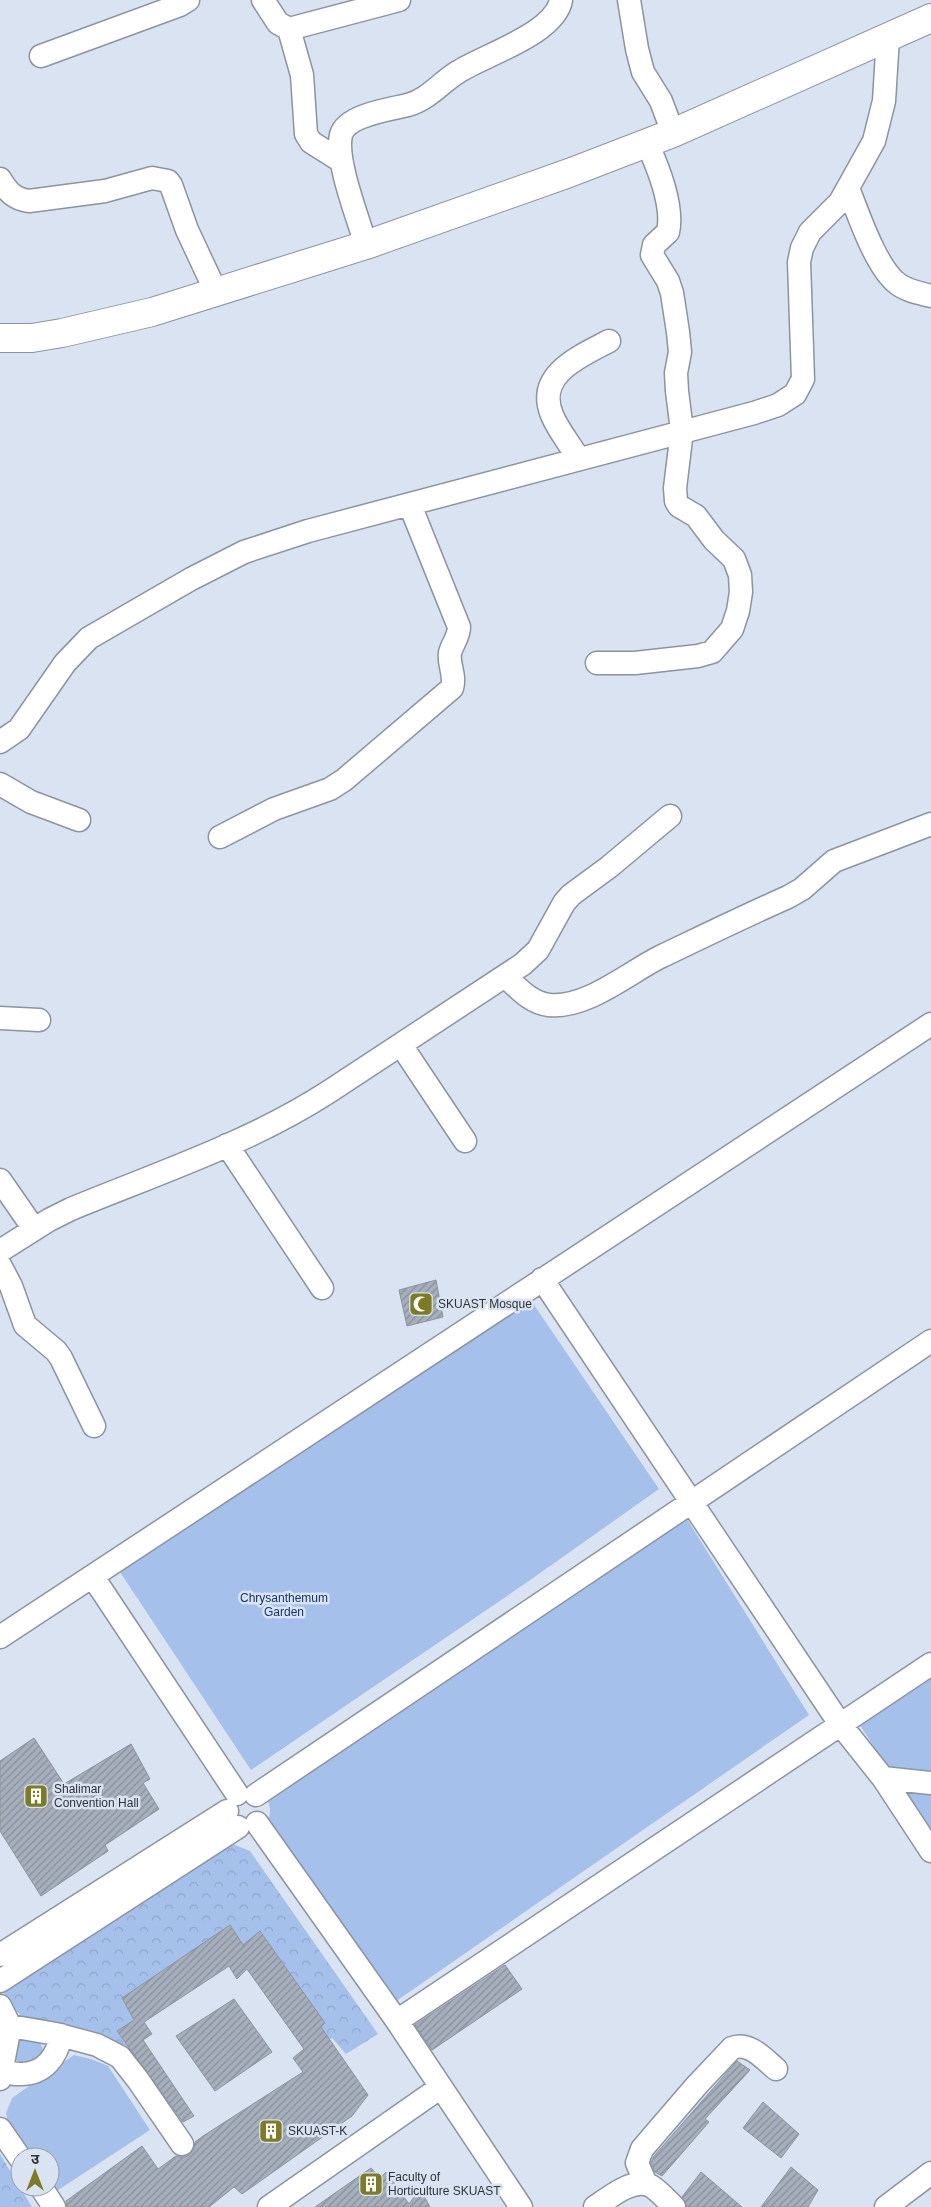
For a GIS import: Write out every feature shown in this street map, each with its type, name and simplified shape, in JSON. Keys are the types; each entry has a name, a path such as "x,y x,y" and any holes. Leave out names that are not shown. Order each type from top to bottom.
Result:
{"main road":[{"path":"2,343 62,333 152,312 366,245 569,174 674,133 931,18"}],"street":[{"path":"41,56 180,5 188,0"},
{"path":"264,0 278,23 283,28 289,29 399,0"},
{"path":"629,0 636,49 643,72 661,101 674,133"},
{"path":"366,245 341,161 341,134 345,128 355,120 368,114 423,99 457,72 541,27 564,2"},
{"path":"289,29 302,75 306,134 311,142 341,161"},
{"path":"0,742 20,728 65,663 78,648 107,626 244,552 308,531 410,505 578,458 754,414 778,405 795,394 803,379 799,282 799,262 802,248 810,232 840,202 874,141 884,101 888,37"},
{"path":"597,663 635,663 698,656 712,652 732,629 741,592 739,568 728,551 714,540 696,516 682,508 676,501 675,488 682,431 676,373 680,352 674,304 668,281 652,254 654,245 668,232 669,220 661,175 647,143"},
{"path":"0,179 12,195 20,200 29,201 105,191 152,178 168,181 187,230 216,292"},
{"path":"848,188 867,235 885,270 897,284 906,289 931,296"},
{"path":"578,458 552,416 548,395 551,386 567,364 610,341"},
{"path":"220,837 274,809 330,788 344,780 452,688 454,675 450,656 459,633 459,627 410,505"},
{"path":"0,784 31,802 79,820"},
{"path":"0,1251 34,1229 71,1209 227,1145 301,1110 506,977 538,950 564,903 571,895 609,867 670,816"},
{"path":"506,977 536,1003 552,1006 583,1000 658,958 788,897 802,889 834,861 931,824"},
{"path":"0,1018 39,1020"},
{"path":"0,1637 931,1024"},
{"path":"401,1045 466,1141"},
{"path":"227,1145 322,1288"},
{"path":"0,1180 34,1229"},
{"path":"0,1265 11,1286 25,1325 56,1351 61,1358 94,1426"},
{"path":"542,1279 840,1724 883,1778 931,1851"},
{"path":"0,1981 243,1810 691,1502 931,1341"},
{"path":"93,1576 243,1810 397,2021 521,2207"},
{"path":"397,2021 931,1664"},
{"path":"883,1778 931,1783"},
{"path":"0,1955 243,1810"},
{"path":"0,2006 10,2026 1,2074 30,2074 40,2071 53,2057 61,2036"},
{"path":"10,2026 97,2045 120,2057 182,2144"},
{"path":"646,2184 638,2163 642,2150 697,2085 732,2048 738,2046 750,2048 776,2070"},
{"path":"269,2207 441,2087"},
{"path":"0,2129 12,2147"},
{"path":"886,2207 931,2173"},
{"path":"595,2207 631,2186 646,2184 653,2187 674,2207"}],"green space":[{"name":"Chrysanthemum Garden","path":"530,1299 659,1489 526,1583 251,1770 120,1572"},
{"path":"685,1516 809,1715 392,2004 267,1822 270,1808 266,1795"},
{"path":"931,1679 931,1837 860,1725"},
{"path":"233,1844 250,1851 378,2034 346,2054 332,2038 321,2044 313,2036 325,2023 261,1932 243,1945 230,1925 122,1999 134,2020 117,2031 182,2122 173,2123 134,2069 26,2019 8,2005 1,1985"},
{"path":"22,2037 40,2041 43,2050 40,2060 22,2065 15,2059 17,2040"},
{"path":"74,2055 108,2066 150,2130 60,2189 60,2147 22,2147 9,2127 6,2113 12,2098"},
{"path":"0,2154 10,2171 10,2197 26,2197 32,2207 0,2207"}],"building":[{"name":"SKUAST Mosque","path":"436,1280 443,1317 407,1326 399,1290"},
{"name":"Shalimar Convention Hall","path":"34,1738 64,1784 131,1744 150,1779 143,1783 159,1809 105,1845 108,1851 41,1896 0,1831 0,1761"},
{"path":"230,1925 243,1945 260,1931 325,2023 321,2027 368,2095 352,2116 242,2194 234,2187 209,2207 67,2207 66,2201 142,2146 158,2169 176,2156 183,2157 189,2155 194,2149 195,2142 203,2136 303,2072 293,2058 304,2049 247,1969 237,1979 229,1966 144,2022 152,2034 143,2040 194,2116 183,2122 117,2031 134,2020 122,1998"},
{"path":"505,1965 522,1989 432,2050 415,2025"},
{"path":"234,1999 272,2052 215,2091 176,2036"},
{"path":"737,2061 750,2070 705,2119 709,2122 662,2176 655,2172 651,2163 654,2156"},
{"path":"763,2102 799,2134 781,2158 743,2128"},
{"path":"791,2167 818,2190 808,2207 761,2207"},
{"name":"Faculty of Horticulture SKUAST","path":"371,2168 380,2178 386,2172 409,2204 420,2189 430,2207 315,2207"},
{"path":"701,2172 742,2207 687,2207 682,2197"}],"place":[{"name":"SKUAST Mosque","path":"421,1304"},
{"name":"Shalimar Convention Hall","path":"36,1796"},
{"name":"SKUAST-K","path":"271,2131"},
{"name":"Faculty of Horticulture SKUAST","path":"371,2184"}]}
